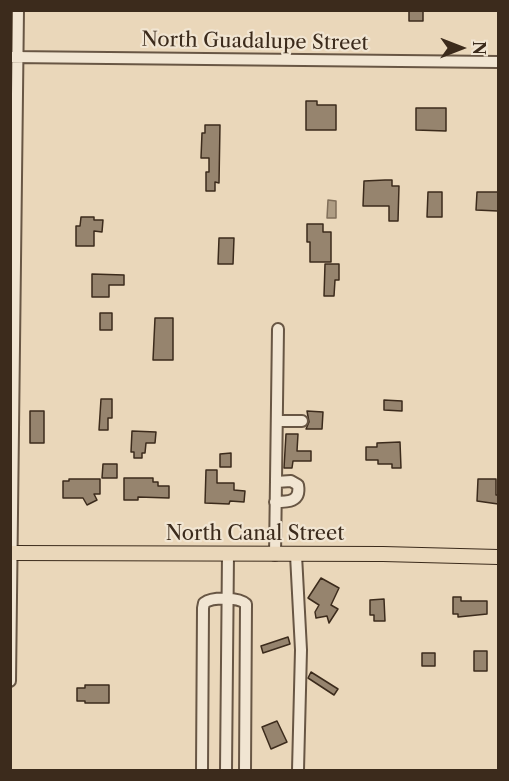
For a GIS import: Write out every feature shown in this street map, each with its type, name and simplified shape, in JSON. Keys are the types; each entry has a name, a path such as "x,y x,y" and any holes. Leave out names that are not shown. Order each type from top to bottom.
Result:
{"main road":[{"name":"North Canal Street","path":"11,553 383,554 498,557"}],"street":[{"path":"10,681 14,57 18,10"},
{"name":"North Guadalupe Street","path":"14,57 498,62"},
{"path":"275,555 278,329"},
{"path":"277,421 302,421"},
{"path":"275,502 294,501 299,490 295,483 276,482"},
{"path":"226,771 228,554"},
{"path":"296,555 301,650 298,771"},
{"path":"202,771 203,608 204,603 209,600 244,601 247,608 245,771"}],"shaded area":[{"path":"328,200 336,201 336,218 327,218"}],"building":[{"path":"409,10 423,10 423,21 409,21"},
{"path":"306,101 317,101 317,105 336,105 336,130 306,130"},
{"path":"416,108 446,108 446,131 416,130"},
{"path":"205,125 220,125 219,183 215,182 215,191 206,191 209,158 201,158 202,133 205,133"},
{"path":"392,180 392,186 399,186 398,221 389,221 389,206 363,206 364,181"},
{"path":"428,192 442,192 442,217 427,217"},
{"path":"477,192 498,192 498,211 476,210"},
{"path":"81,217 103,220 102,232 94,231 94,246 76,246 76,226 80,226"},
{"path":"307,224 323,224 323,232 331,232 331,262 310,262"},
{"path":"219,238 234,238 233,264 218,264"},
{"path":"325,264 339,264 339,280 335,280 334,296 324,296"},
{"path":"92,274 124,275 124,285 109,285 109,297 92,297"},
{"path":"100,313 112,313 112,330 100,330"},
{"path":"155,318 173,318 173,360 153,360"},
{"path":"101,399 112,399 112,418 108,418 108,430 99,430"},
{"path":"384,400 402,401 402,411 384,410"},
{"path":"30,411 44,411 44,443 30,443"},
{"path":"307,411 323,412 322,429 306,429 309,422"},
{"path":"132,431 156,432 155,443 146,443 142,458 134,458 134,452 131,452"},
{"path":"286,434 298,434 297,451 311,451 311,461 293,461 292,468 284,468"},
{"path":"400,442 401,468 392,468 392,464 378,464 378,460 366,460 366,447 377,447 377,443"},
{"path":"231,453 231,467 220,467 220,454"},
{"path":"103,464 117,464 117,478 102,478"},
{"path":"206,470 217,470 217,483 234,483 234,490 245,491 244,502 205,503"},
{"path":"124,478 153,478 153,482 158,482 158,486 169,486 169,498 138,497 138,500 124,500"},
{"path":"69,479 100,479 100,494 94,494 97,500 87,505 83,498 63,498 63,481 69,481"},
{"path":"478,479 496,479 498,504 477,501"},
{"path":"321,578 339,588 331,605 338,609 329,623 327,616 316,618 315,612 319,605 308,598"},
{"path":"453,597 461,597 461,601 487,601 487,614 458,617 458,614 453,614"},
{"path":"384,599 385,621 374,621 374,615 370,615 370,600"},
{"path":"288,637 290,644 263,653 261,646"},
{"path":"474,651 487,651 487,671 474,671"},
{"path":"422,653 435,653 435,666 422,666"},
{"path":"311,672 338,689 334,695 308,678"},
{"path":"85,685 109,685 109,703 77,701 77,688 85,688"},
{"path":"277,721 287,742 271,749 262,727"}]}
